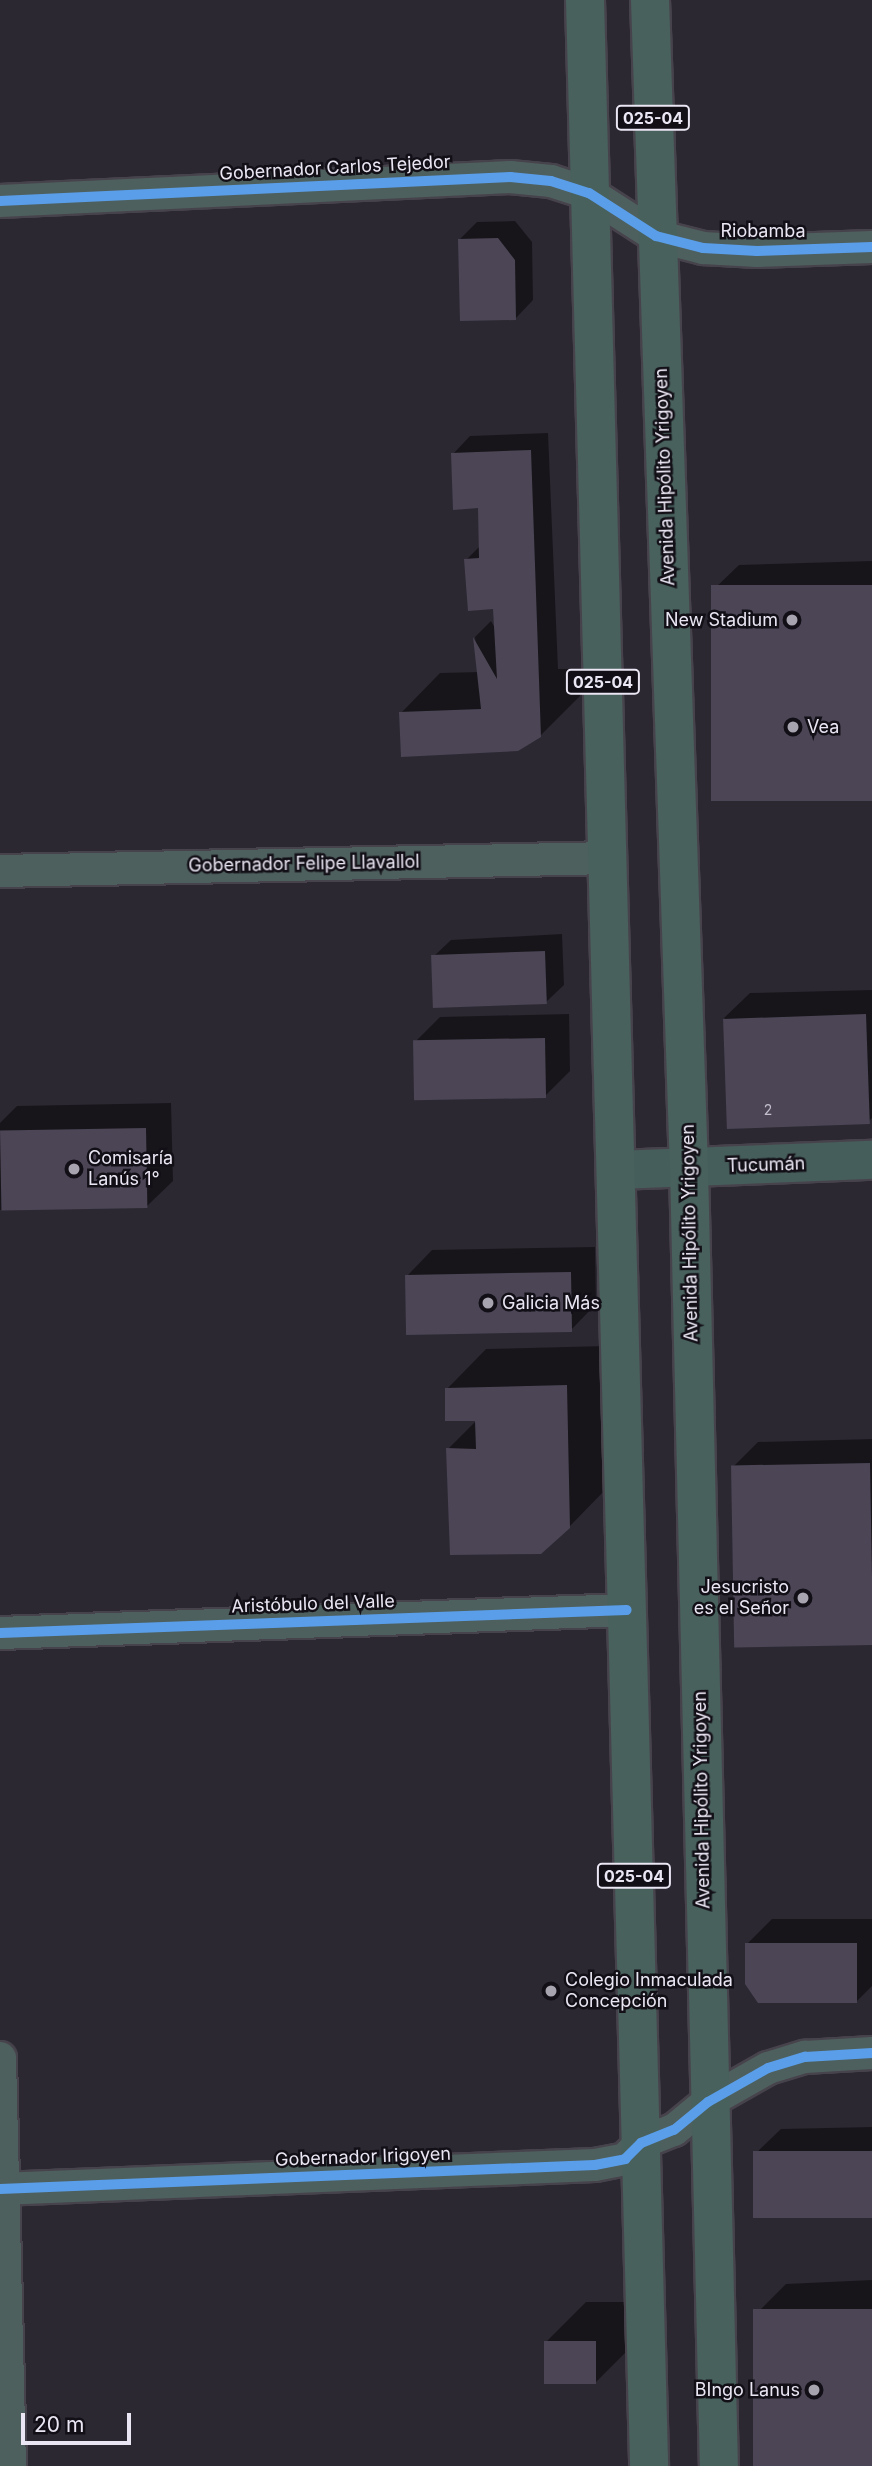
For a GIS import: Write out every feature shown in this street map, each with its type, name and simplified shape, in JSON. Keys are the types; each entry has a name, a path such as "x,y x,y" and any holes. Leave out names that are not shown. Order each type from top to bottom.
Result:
{"main road":[{"name":"025-04","path":"584,0 618,1170 649,2466"},
{"name":"Avenida Hipólito Yrigoyen","path":"650,0 689,1168 708,2102 719,2466"}],"street":[{"name":"Gobernador Carlos Tejedor","path":"0,201 510,177 551,181 589,193 656,236"},
{"name":"Riobamba","path":"656,236 703,248 757,251 872,247"},
{"name":"Gobernador Felipe Llavallol","path":"0,871 608,858"},
{"name":"Tucumán","path":"618,1170 872,1160"},
{"name":"Aristóbulo del Valle","path":"0,1633 627,1610"},
{"name":"Gobernador Irigoyen","path":"2,2189 595,2165 625,2159 641,2143 674,2130 708,2102 768,2068 805,2057 872,2053"},
{"path":"0,2058 10,2466"}],"building":[{"path":"498,238 515,260 516,320 460,321 458,239"},
{"path":"531,450 541,737 518,751 401,757 399,712 481,709 473,637 497,679 493,609 468,611 464,559 479,558 478,508 453,510 451,453"},
{"name":"Vea","path":"711,585 872,585 872,801 711,801"},
{"path":"545,951 547,1004 433,1008 431,955"},
{"path":"866,1014 870,1124 727,1129 723,1019"},
{"path":"545,1038 546,1098 414,1100 413,1040"},
{"name":"Comisaría Lanús 1°","path":"146,1128 147,1208 1,1211 0,1131"},
{"name":"Galicia Más","path":"571,1272 572,1332 406,1335 405,1275"},
{"path":"567,1385 570,1528 541,1554 450,1555 446,1448 476,1449 475,1421 445,1421 445,1388"},
{"path":"870,1463 872,1645 734,1647 731,1465"},
{"path":"745,1943 857,1943 857,2003 758,2003 745,1984"},
{"path":"753,2151 872,2151 872,2218 753,2218"},
{"name":"BIngo Lanus","path":"753,2309 872,2309 872,2466 753,2466"},
{"path":"544,2341 596,2341 596,2384 544,2384"}],"cycle path":[{"path":"0,201 510,177 551,181 589,193 656,236 703,248 757,251 872,247"},
{"path":"0,1633 627,1610"},
{"path":"0,2189 595,2165 625,2159 641,2143 674,2130 708,2102 768,2068 805,2057 872,2053"}],"place":[{"name":"New Stadium","path":"792,620"},
{"name":"Vea","path":"793,727"},
{"name":"Comisaría Lanús 1°","path":"74,1169"},
{"name":"Galicia Más","path":"488,1303"},
{"name":"Jesucristo es el Señor","path":"803,1598"},
{"name":"Colegio Inmaculada Concepción","path":"551,1991"},
{"name":"BIngo Lanus","path":"814,2390"}]}
